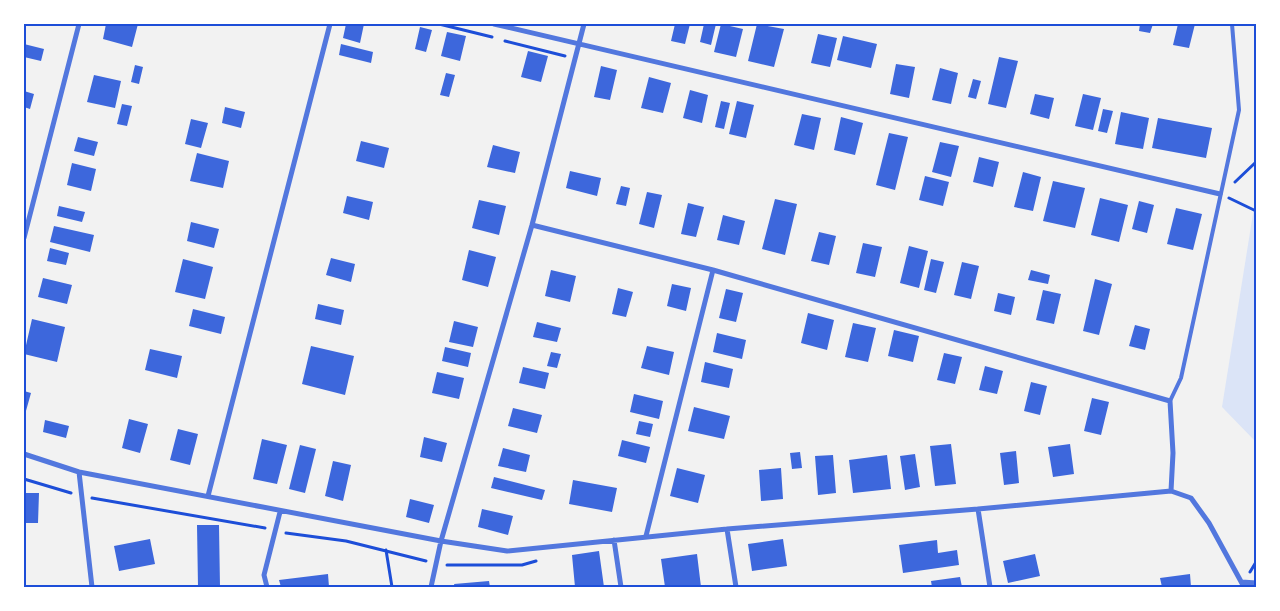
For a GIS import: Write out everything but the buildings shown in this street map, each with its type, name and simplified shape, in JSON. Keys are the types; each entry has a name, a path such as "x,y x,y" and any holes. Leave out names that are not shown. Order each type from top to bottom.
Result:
{"street":[{"path":"24,238 79,24"},
{"path":"208,496 330,24"},
{"path":"494,24 1220,194"},
{"path":"431,587 441,541 532,225 584,24"},
{"path":"532,225 713,270 1170,401 1173,453 1171,491"},
{"path":"646,536 713,270"},
{"path":"24,454 79,472 208,496 280,512 507,551 646,536 1171,491 1190,498 1209,523 1243,585 1256,583"},
{"path":"79,472 92,587"},
{"path":"978,509 990,587"},
{"path":"267,587 264,575 280,512"},
{"path":"727,529 736,587"},
{"path":"614,540 621,587"}],"lane":[{"path":"1170,401 1181,378 1239,110 1232,24"}],"path":[{"path":"1256,162 1220,194 1256,211"},
{"path":"24,479 81,496 261,526 275,531 346,541 436,564 462,566 522,565 542,560"},
{"path":"386,550 392,587"}],"shaded area":[{"path":"1256,195 1256,442 1222,407"}]}
